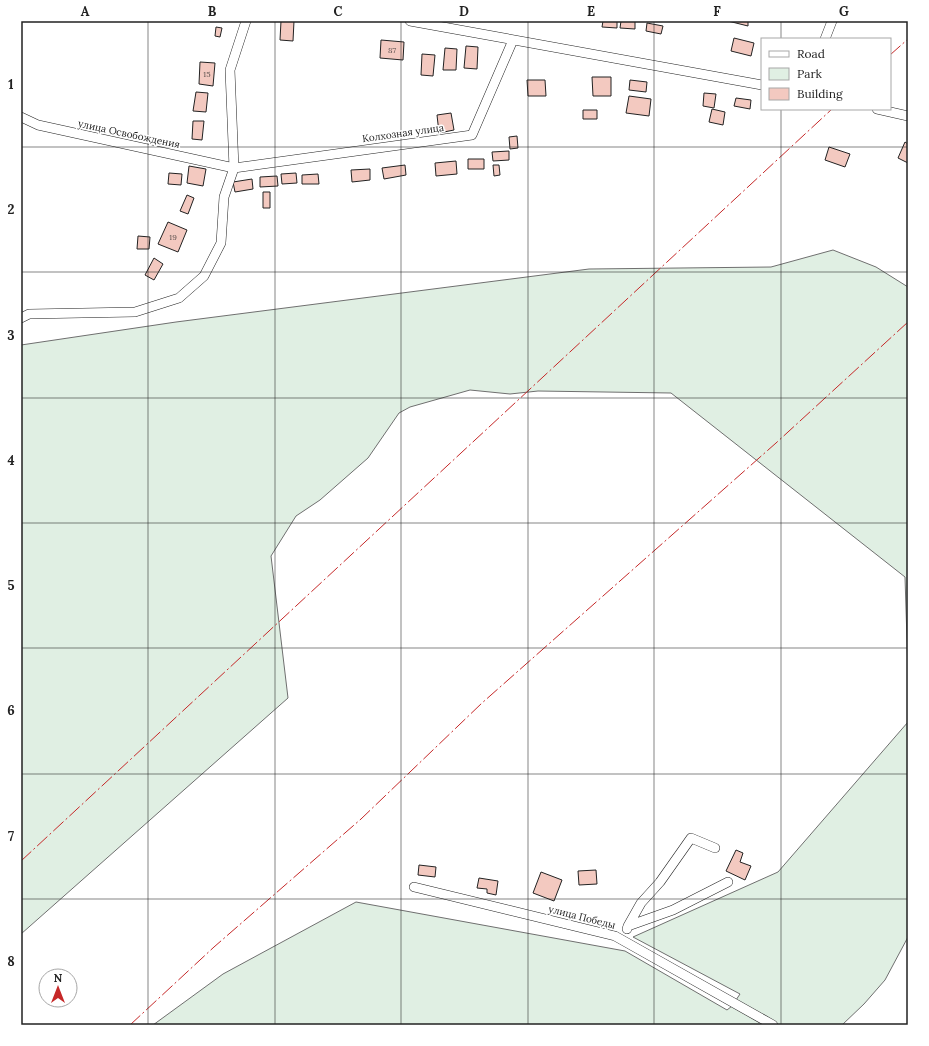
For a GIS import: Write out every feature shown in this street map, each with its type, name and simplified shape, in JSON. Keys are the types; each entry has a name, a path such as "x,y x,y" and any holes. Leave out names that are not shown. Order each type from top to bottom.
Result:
{"street":[{"path":"21,318 29,314 135,312 179,298 204,276 221,243 224,197 234,168 230,70 246,21"},
{"path":"410,21 761,85"},
{"path":"825,38 832,21"},
{"name":"Колхозная улица","path":"234,168 472,135 513,40"},
{"path":"881,110 908,116"},
{"name":"улица Освобождения","path":"21,117 38,124 234,168"},
{"path":"621,939 641,903 660,882 691,838 715,848"},
{"path":"628,926 674,910 728,882"},
{"name":"улица Победы","path":"414,887 451,894 615,936 773,1025"}],"green space":[{"path":"833,250 876,267 908,287 908,672 905,577 671,393 538,391 510,394 470,390 410,407 399,413 368,458 320,500 296,516 271,556 288,698 21,934 21,345 176,322 589,269 771,267"},
{"path":"908,722 908,937 885,980 864,1004 842,1025 153,1025 223,974 356,902 625,951 727,1010 732,1006 740,994 633,937 778,872"}],"building":[{"path":"281,21 294,21 293,41 280,40"},
{"path":"603,21 617,21 617,28 602,27"},
{"path":"621,21 635,21 635,29 620,28"},
{"path":"728,21 748,21 748,26"},
{"path":"647,23 663,26 661,34 646,31"},
{"path":"216,27 222,28 220,37 215,36"},
{"path":"734,38 754,43 751,56 731,51"},
{"path":"381,40 404,42 403,60 380,58"},
{"path":"466,46 478,47 477,69 464,68"},
{"path":"445,48 457,49 456,70 443,70"},
{"path":"422,54 435,55 433,76 421,75"},
{"path":"200,62 215,63 213,86 199,84"},
{"path":"592,77 611,77 611,96 593,96"},
{"path":"527,80 545,80 546,96 528,96"},
{"path":"630,80 647,82 646,92 629,90"},
{"path":"196,92 208,93 206,112 193,111"},
{"path":"704,93 716,94 714,108 703,106"},
{"path":"629,96 651,99 649,116 626,113"},
{"path":"736,98 751,100 750,109 734,106"},
{"path":"712,109 725,112 723,125 709,122"},
{"path":"583,110 597,110 597,119 583,119"},
{"path":"451,113 454,130 439,133 437,115"},
{"path":"193,121 204,121 202,140 192,139"},
{"path":"517,136 518,148 510,149 509,137"},
{"path":"905,142 908,144 908,163 898,158"},
{"path":"829,147 850,154 845,167 825,160"},
{"path":"509,151 509,160 493,161 492,152"},
{"path":"468,159 484,159 484,169 468,169"},
{"path":"456,161 457,174 436,176 435,163"},
{"path":"405,165 406,175 384,179 382,168"},
{"path":"493,165 499,165 500,175 494,176"},
{"path":"189,166 206,169 203,186 187,183"},
{"path":"370,169 370,180 352,182 351,170"},
{"path":"169,173 182,174 181,185 168,184"},
{"path":"296,173 297,183 282,184 281,174"},
{"path":"318,174 319,184 302,184 302,175"},
{"path":"277,176 278,186 260,187 260,177"},
{"path":"252,179 253,189 235,192 233,182"},
{"path":"263,192 270,192 270,208 263,208"},
{"path":"187,195 194,198 188,214 180,211"},
{"path":"168,222 187,230 178,252 158,244"},
{"path":"138,236 150,237 149,249 137,249"},
{"path":"154,258 163,264 154,280 145,275"},
{"path":"736,850 743,853 740,862 751,866 745,880 726,871"},
{"path":"419,865 436,867 435,877 418,875"},
{"path":"596,870 597,884 579,885 578,871"},
{"path":"541,872 562,880 554,901 533,893"},
{"path":"479,878 498,881 496,895 487,893 487,889 477,888"}],"power":[{"path":"891,54 908,39"},
{"path":"21,861 831,110"},
{"path":"130,1025 214,947 361,819 482,703 776,443 908,322"}]}
